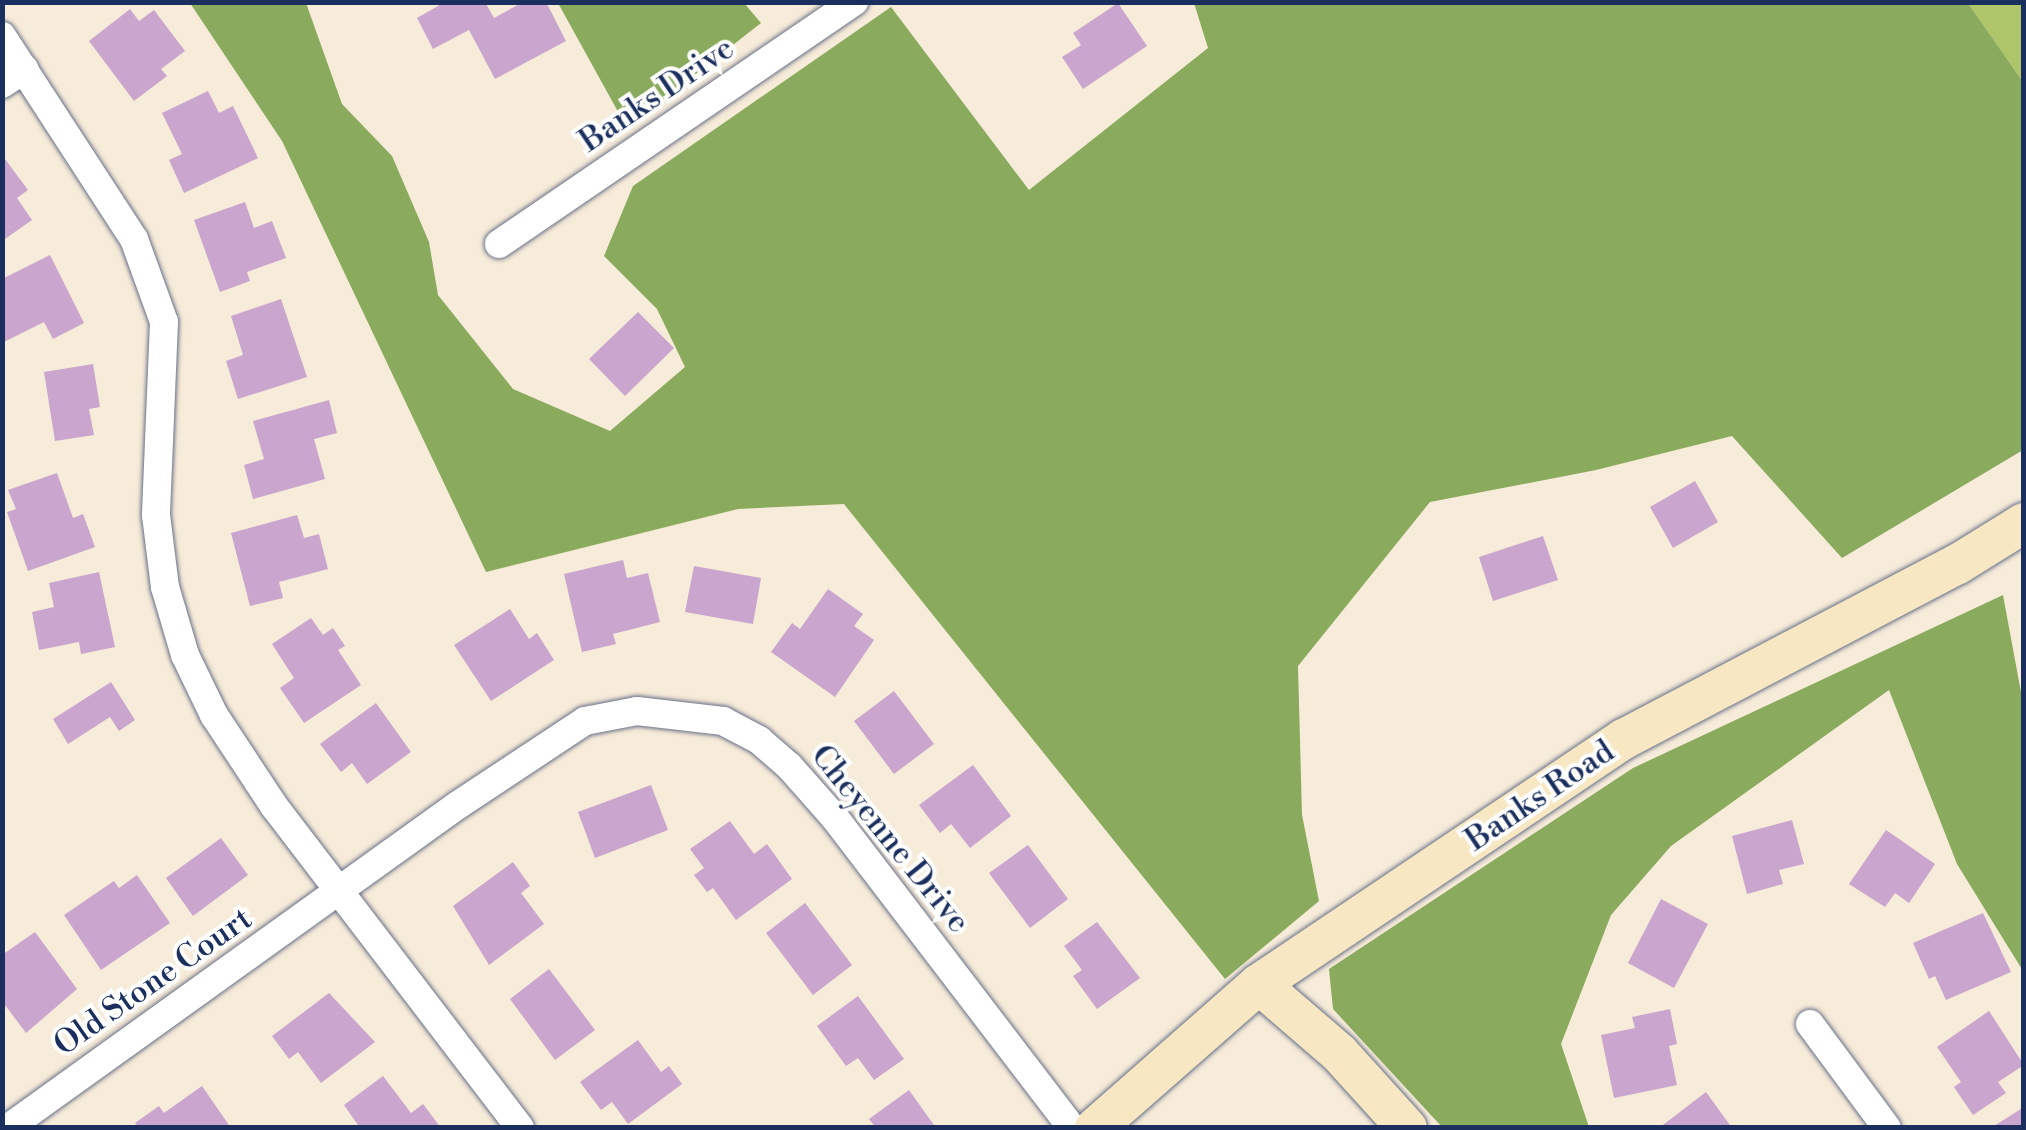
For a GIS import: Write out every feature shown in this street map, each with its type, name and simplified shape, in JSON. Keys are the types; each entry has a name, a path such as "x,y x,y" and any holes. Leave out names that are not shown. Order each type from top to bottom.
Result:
{"street":[{"name":"Banks Drive","path":"499,244 854,2"},
{"path":"2,36 14,76 134,238 164,322 156,514 165,587 185,655 214,715 339,892 520,1128"},
{"name":"Banks Road","path":"1095,1128 1259,984 1624,739 1958,564 2024,523"},
{"name":"Cheyenne Drive","path":"339,892 458,805 585,721 637,711 723,722 759,740 835,818 1072,1128"},
{"name":"Old Stone Court","path":"8,1128 339,892"},
{"path":"1259,984 1340,1053 1407,1128"},
{"path":"1810,1024 1887,1128"}],"green space":[{"path":"190,3 306,3 342,104 392,156 429,242 438,295 513,389 610,431 685,367 657,309 604,256 633,186 891,7 1029,190 1208,48 1194,3 1968,3 2023,82 2023,450 1842,558 1732,436 1596,470 1430,502 1298,666 1302,815 1319,901 1225,979 844,504 738,509 486,572 282,141"},
{"path":"558,3 744,3 761,23 627,128"},
{"path":"1968,3 2023,3 2023,82"},
{"path":"2003,595 2023,703 2023,971 1957,864 1889,690 1671,846 1611,915 1561,1044 1589,1127 1442,1127 1333,1009 1329,969 1633,768"}],"building":[{"path":"445,2 485,2 494,18 523,2 546,2 566,41 495,79 469,30 433,49 417,18"},
{"path":"1118,3 1147,46 1083,89 1062,57 1081,45 1073,33"},
{"path":"130,9 139,21 154,10 185,51 161,69 167,76 134,101 89,41"},
{"path":"208,91 219,113 233,106 258,158 184,193 169,160 182,154 162,113"},
{"path":"2,155 28,190 17,198 32,220 2,241"},
{"path":"245,202 254,228 272,221 286,258 247,272 250,281 220,292 194,220"},
{"path":"50,255 84,323 53,339 44,322 2,343 2,279"},
{"path":"281,299 307,377 238,399 226,361 243,355 231,316"},
{"path":"638,312 674,348 625,396 589,359"},
{"path":"93,364 100,407 89,409 94,435 55,441 44,372"},
{"path":"329,400 337,433 314,439 325,479 253,499 244,465 264,459 253,421"},
{"path":"57,473 73,518 83,514 95,547 28,571 7,512 16,509 8,490"},
{"path":"1695,481 1718,522 1673,548 1650,507"},
{"path":"297,515 304,538 319,534 328,569 279,582 283,598 250,606 231,533"},
{"path":"1543,536 1558,580 1493,601 1479,557"},
{"path":"623,560 627,578 648,573 660,622 613,634 616,644 582,652 564,574"},
{"path":"694,566 761,578 753,624 685,612"},
{"path":"99,572 115,647 81,654 79,642 39,650 32,612 54,607 49,583"},
{"path":"828,589 863,614 854,626 874,640 835,697 771,652 792,623 800,629"},
{"path":"510,609 529,639 537,633 554,660 491,701 454,645"},
{"path":"311,618 323,635 333,628 345,646 338,650 361,685 304,723 280,688 294,678 272,644"},
{"path":"111,682 135,720 119,731 110,717 68,744 53,719"},
{"path":"894,691 934,744 894,774 854,721"},
{"path":"376,703 411,752 367,784 352,763 341,772 320,744"},
{"path":"973,765 1011,816 970,848 951,824 940,833 919,805"},
{"path":"651,785 668,830 595,858 578,812"},
{"path":"1792,820 1804,864 1779,870 1783,884 1747,894 1732,836"},
{"path":"730,821 754,854 767,844 792,879 736,920 713,888 707,892 694,875 704,868 690,849"},
{"path":"1886,830 1935,864 1909,903 1895,893 1885,907 1849,884"},
{"path":"221,838 248,875 193,916 166,878"},
{"path":"1028,845 1068,899 1030,928 989,873"},
{"path":"513,862 530,886 521,893 544,924 489,965 453,906"},
{"path":"137,875 170,923 101,970 64,915 114,881 119,888"},
{"path":"1661,899 1708,924 1674,988 1628,963"},
{"path":"805,903 852,965 813,995 766,933"},
{"path":"1983,913 2011,972 1946,1000 1935,976 1929,979 1913,943"},
{"path":"1097,922 1140,978 1097,1009 1073,976 1082,970 1064,946"},
{"path":"35,932 77,989 26,1033 2,1001 2,955"},
{"path":"549,969 595,1030 555,1060 510,999"},
{"path":"329,993 375,1042 321,1083 298,1052 289,1059 272,1036"},
{"path":"858,996 904,1059 874,1080 858,1058 846,1066 817,1026"},
{"path":"1670,1009 1677,1044 1669,1046 1677,1085 1614,1098 1601,1035 1635,1028 1632,1017"},
{"path":"1989,1011 2024,1065 1998,1082 2006,1093 1973,1115 1954,1087 1961,1082 1937,1047"},
{"path":"638,1040 661,1072 669,1066 682,1084 628,1124 612,1102 601,1110 580,1082"},
{"path":"383,1076 411,1113 423,1104 441,1128 354,1128 358,1125 344,1105"},
{"path":"202,1086 231,1128 139,1128 135,1123 159,1106 164,1113"},
{"path":"909,1090 936,1128 876,1128 869,1119"},
{"path":"1706,1092 1732,1128 1659,1128"},
{"path":"2024,1107 2024,1128 1991,1128"}]}
